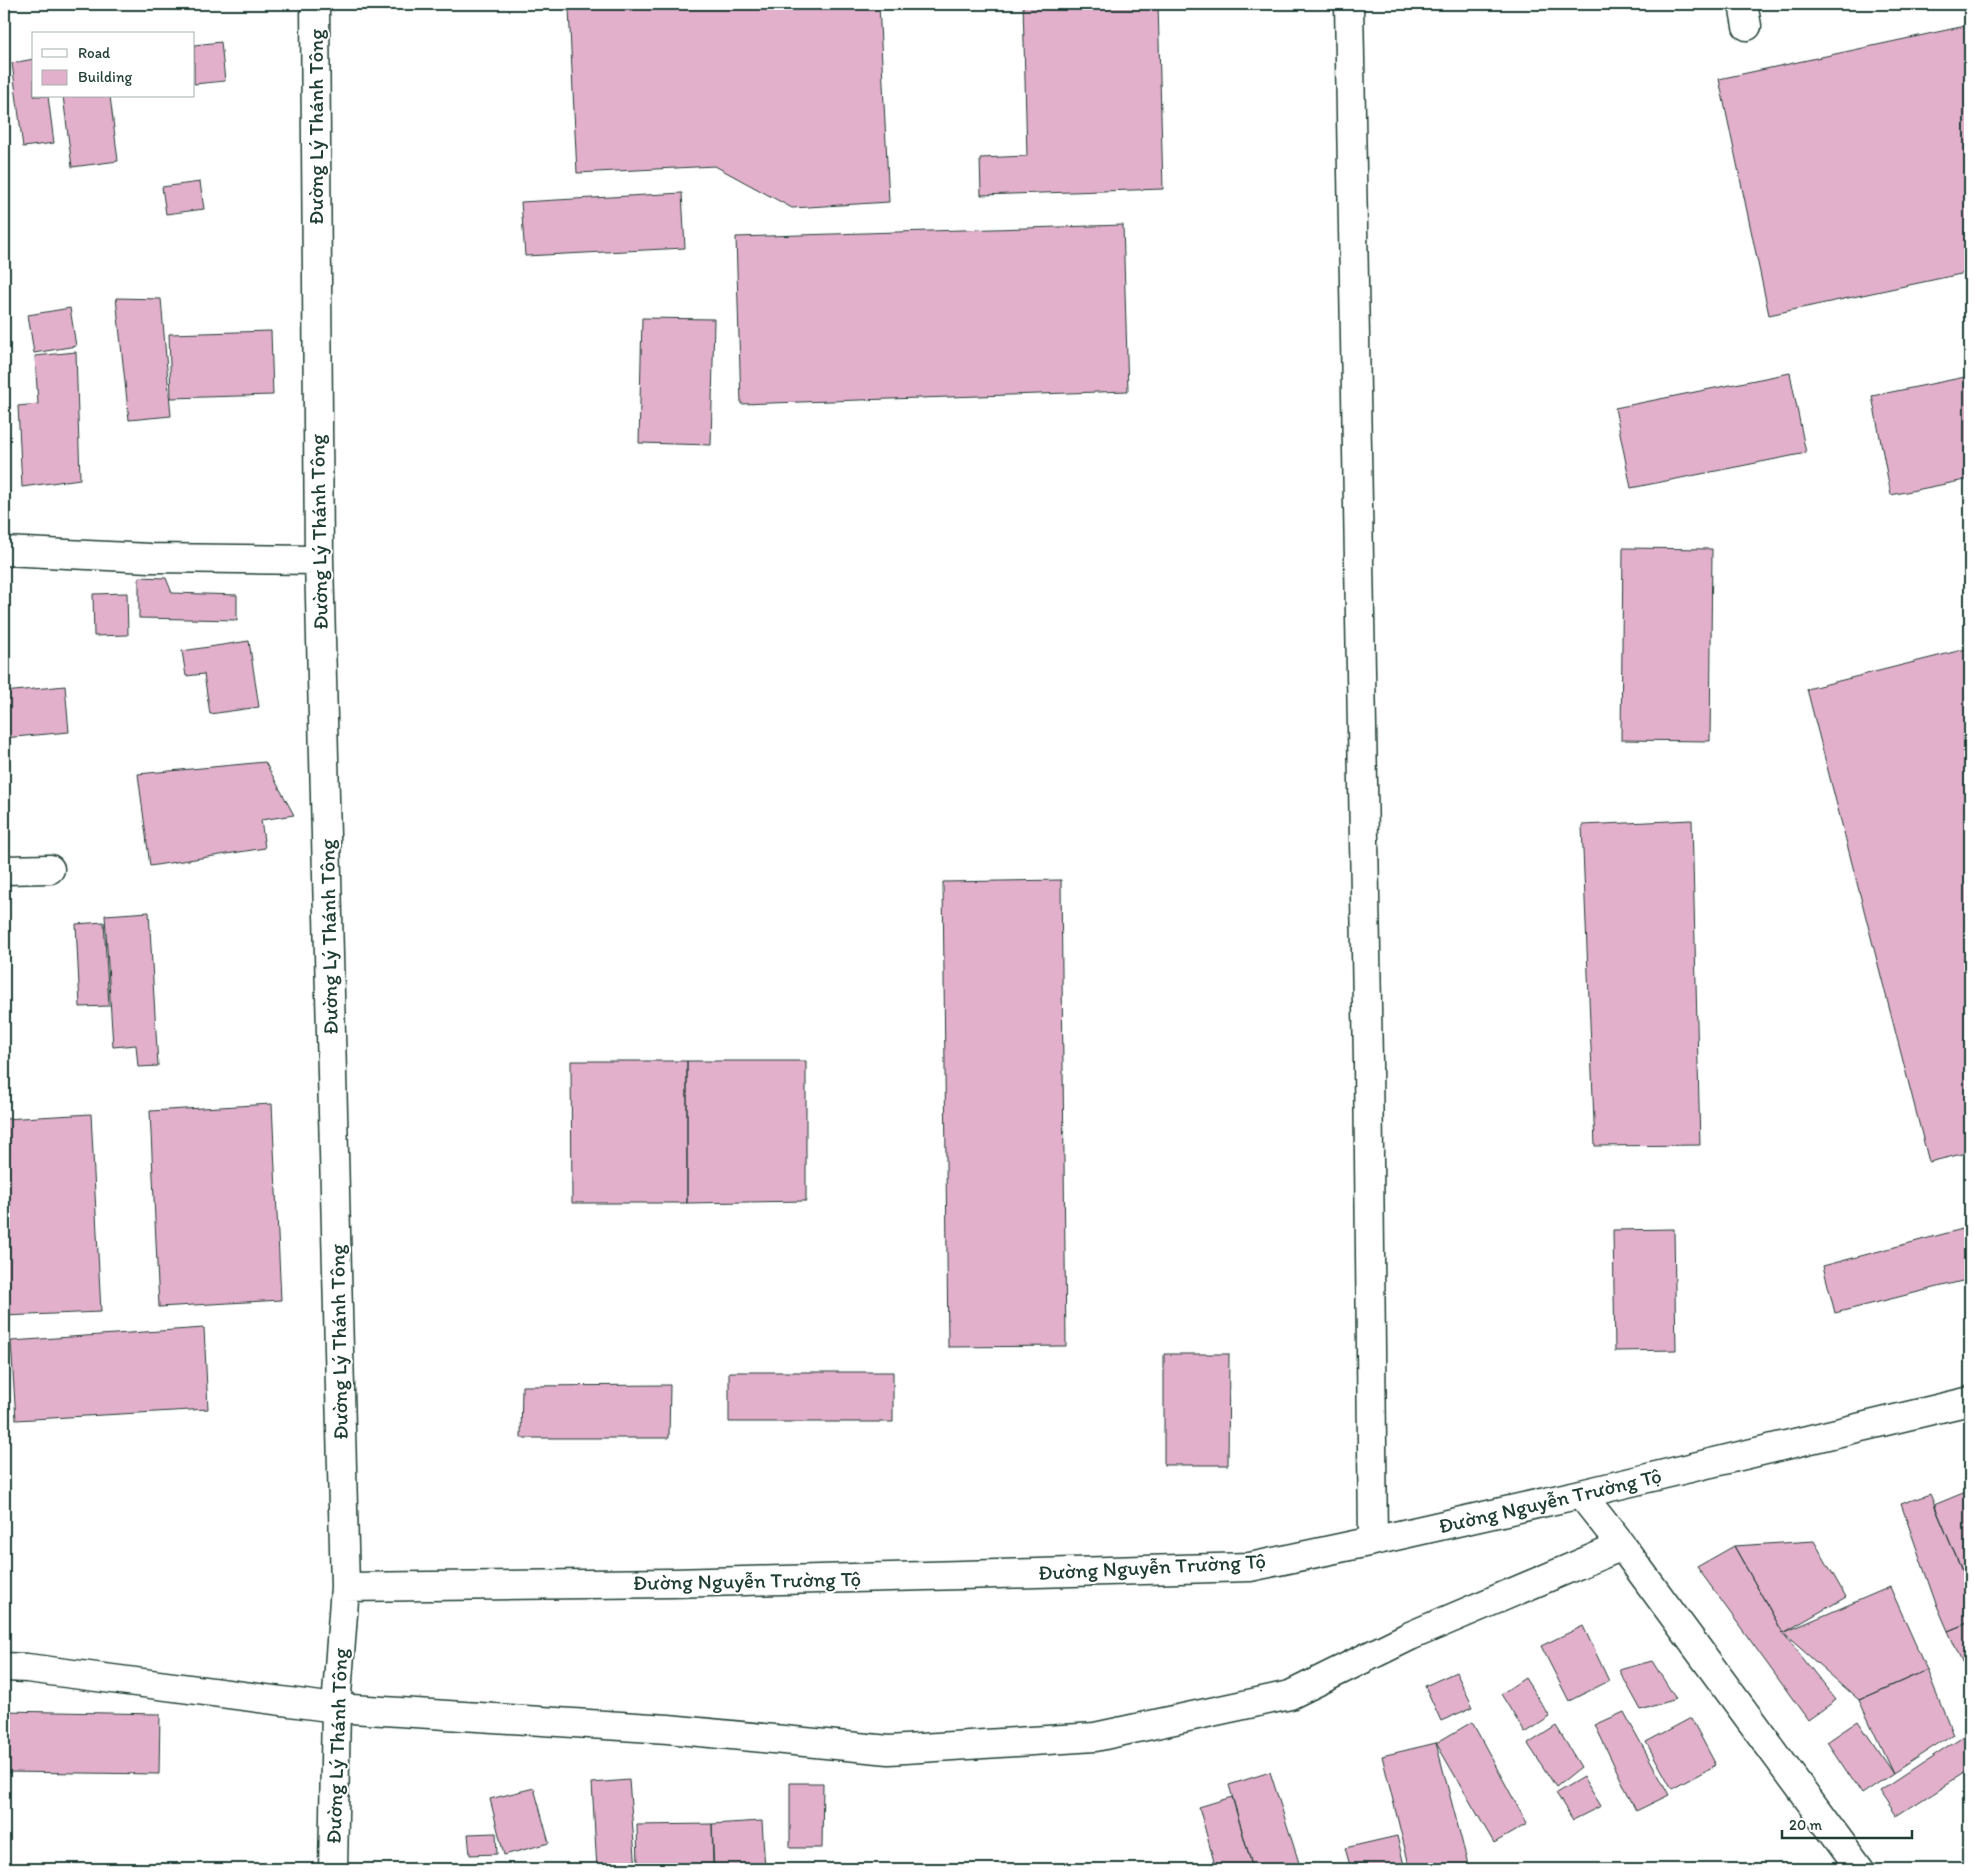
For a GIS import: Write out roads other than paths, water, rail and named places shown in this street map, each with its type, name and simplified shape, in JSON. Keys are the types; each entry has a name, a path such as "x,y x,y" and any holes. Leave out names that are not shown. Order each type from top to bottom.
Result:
{"street":[{"name":"Đường Lý Thánh Tông","path":"314,4 319,560 345,1587 336,1708 333,1869"},
{"path":"1349,4 1368,1062 1373,1541"},
{"path":"4,551 150,558 319,560"},
{"path":"4,870 50,869"},
{"name":"Đường Nguyễn Trường Tộ","path":"345,1587 673,1583 1250,1567 1581,1494 1970,1401"},
{"path":"1581,1494 1622,1546 1860,1869"},
{"path":"4,1667 27,1668 336,1708 668,1729 889,1750 1095,1738 1290,1695 1410,1636 1622,1546"}]}
